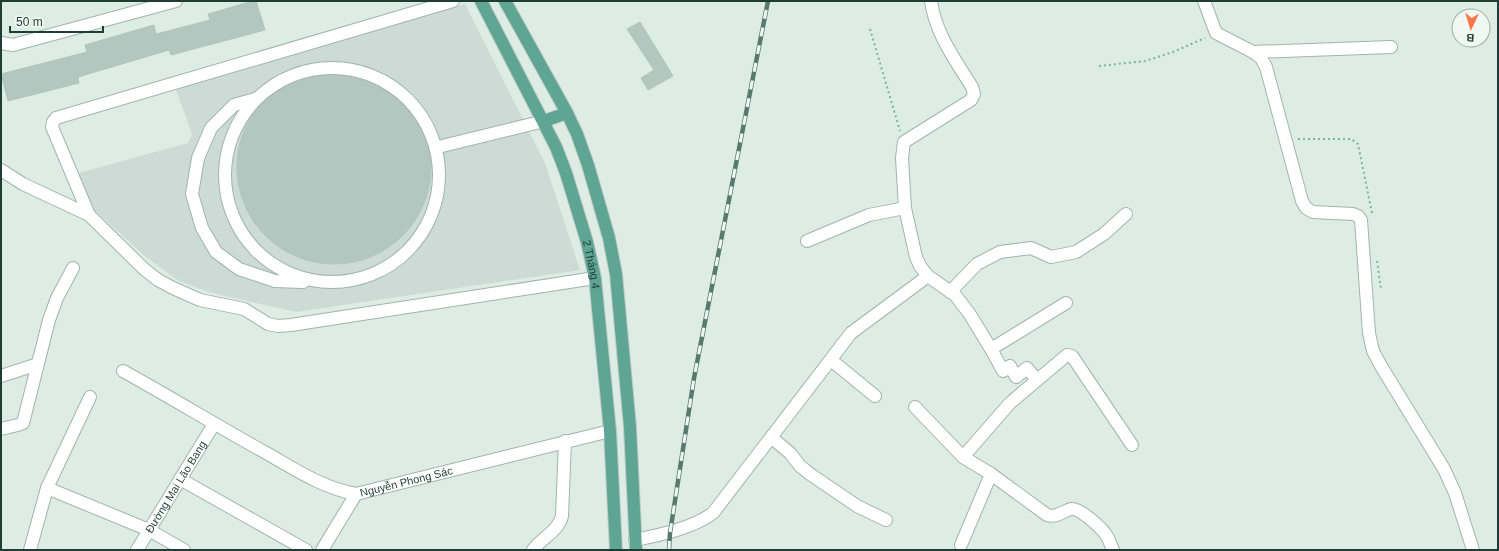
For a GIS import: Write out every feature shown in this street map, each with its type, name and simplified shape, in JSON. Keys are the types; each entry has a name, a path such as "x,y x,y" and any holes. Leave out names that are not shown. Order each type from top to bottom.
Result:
{"main road":[{"name":"2 Tháng 4","path":"481,1 544,121 566,173 578,208 595,278 610,430 616,550"},
{"name":"2 Tháng 4","path":"505,1 567,113 577,134 588,165 609,238 616,274 630,426 636,545"},
{"path":"544,121 567,113"},
{"path":"595,278 616,274"},
{"path":"610,430 630,426"}],"street":[{"path":"1,43 13,45 176,1"},
{"path":"90,215 52,127 56,118 453,1"},
{"path":"931,1 932,9 946,44 972,87 974,94 971,100 904,142 902,158 905,208 916,257 920,266 928,276 962,303 1003,371 1010,366 1016,377 1027,368 1037,380"},
{"path":"1204,1 1216,33 1253,52 1261,58 1266,67 1302,201 1306,208 1313,212 1353,214 1358,216 1361,220 1369,333 1373,351 1444,469 1455,493 1473,550"},
{"path":"1253,52 1391,47"},
{"path":"255,99 234,105 211,128 198,158 192,194 202,228 216,252 239,269 275,281 332,283 372,275 404,256 428,226 440,191 438,147 415,104 385,81 350,68 312,69 285,77 255,99 233,130 224,166 225,194 238,229 262,258 295,276 332,283"},
{"path":"438,147 544,121"},
{"path":"1,170 24,184 90,215 133,259 158,280 200,300 244,308 268,324 278,326 595,278"},
{"path":"807,241 869,216 905,208"},
{"path":"950,292 977,264 1000,252 1031,248 1051,257 1076,252 1104,234 1126,214"},
{"path":"1,429 18,426 23,422 49,320 57,298 73,268"},
{"path":"636,545 708,517 719,508 851,333 928,276"},
{"path":"991,349 1066,303"},
{"path":"963,457 1010,403 1066,355 1072,356 1132,444"},
{"path":"832,360 875,396"},
{"path":"1,376 38,364"},
{"name":"Nguyễn Phong Sác","path":"123,371 317,482 342,492 356,494 610,430"},
{"path":"30,550 47,488 90,397"},
{"path":"915,407 963,457 991,474 1047,515 1055,516 1069,510 1078,510 1104,532 1109,538 1113,550"},
{"name":"Đường Mai Lão Bang","path":"138,550 214,424"},
{"path":"772,438 790,453 800,466 810,474 857,506 886,520"},
{"path":"533,550 557,528 560,523 562,516 565,441"},
{"path":"962,545 991,474"},
{"path":"180,479 306,550"},
{"path":"47,488 149,530 184,550"},
{"path":"322,550 356,494"}],"path":[{"path":"870,28 904,142"},
{"path":"1099,66 1129,63 1158,57 1216,33"},
{"path":"1285,139 1352,139 1355,141 1358,144 1372,213"},
{"path":"1377,259 1381,290"}],"shaded area":[{"path":"465,4 545,163 580,270 296,312 208,292 179,281 147,258 92,208 79,173 188,143 192,134 175,87"}],"building":[{"path":"256,1 265,30 171,55 169,50 78,77 79,83 8,101 1,74 87,52 85,45 154,25 156,34 210,20 208,14"},
{"path":"640,22 673,76 648,90 641,78 654,70 627,29"},
{"path":"324,70 344,70 362,74 380,81 403,98 415,113 424,130 431,157 431,177 424,204 415,221 403,236 388,248 371,257 344,264 324,264 306,260 288,253 272,242 259,229 248,213 241,195 237,177 237,157 241,139 248,121 259,105 272,92 288,81 306,74"}],"railway":[{"path":"669,550 670,533 694,378 768,1"}]}
